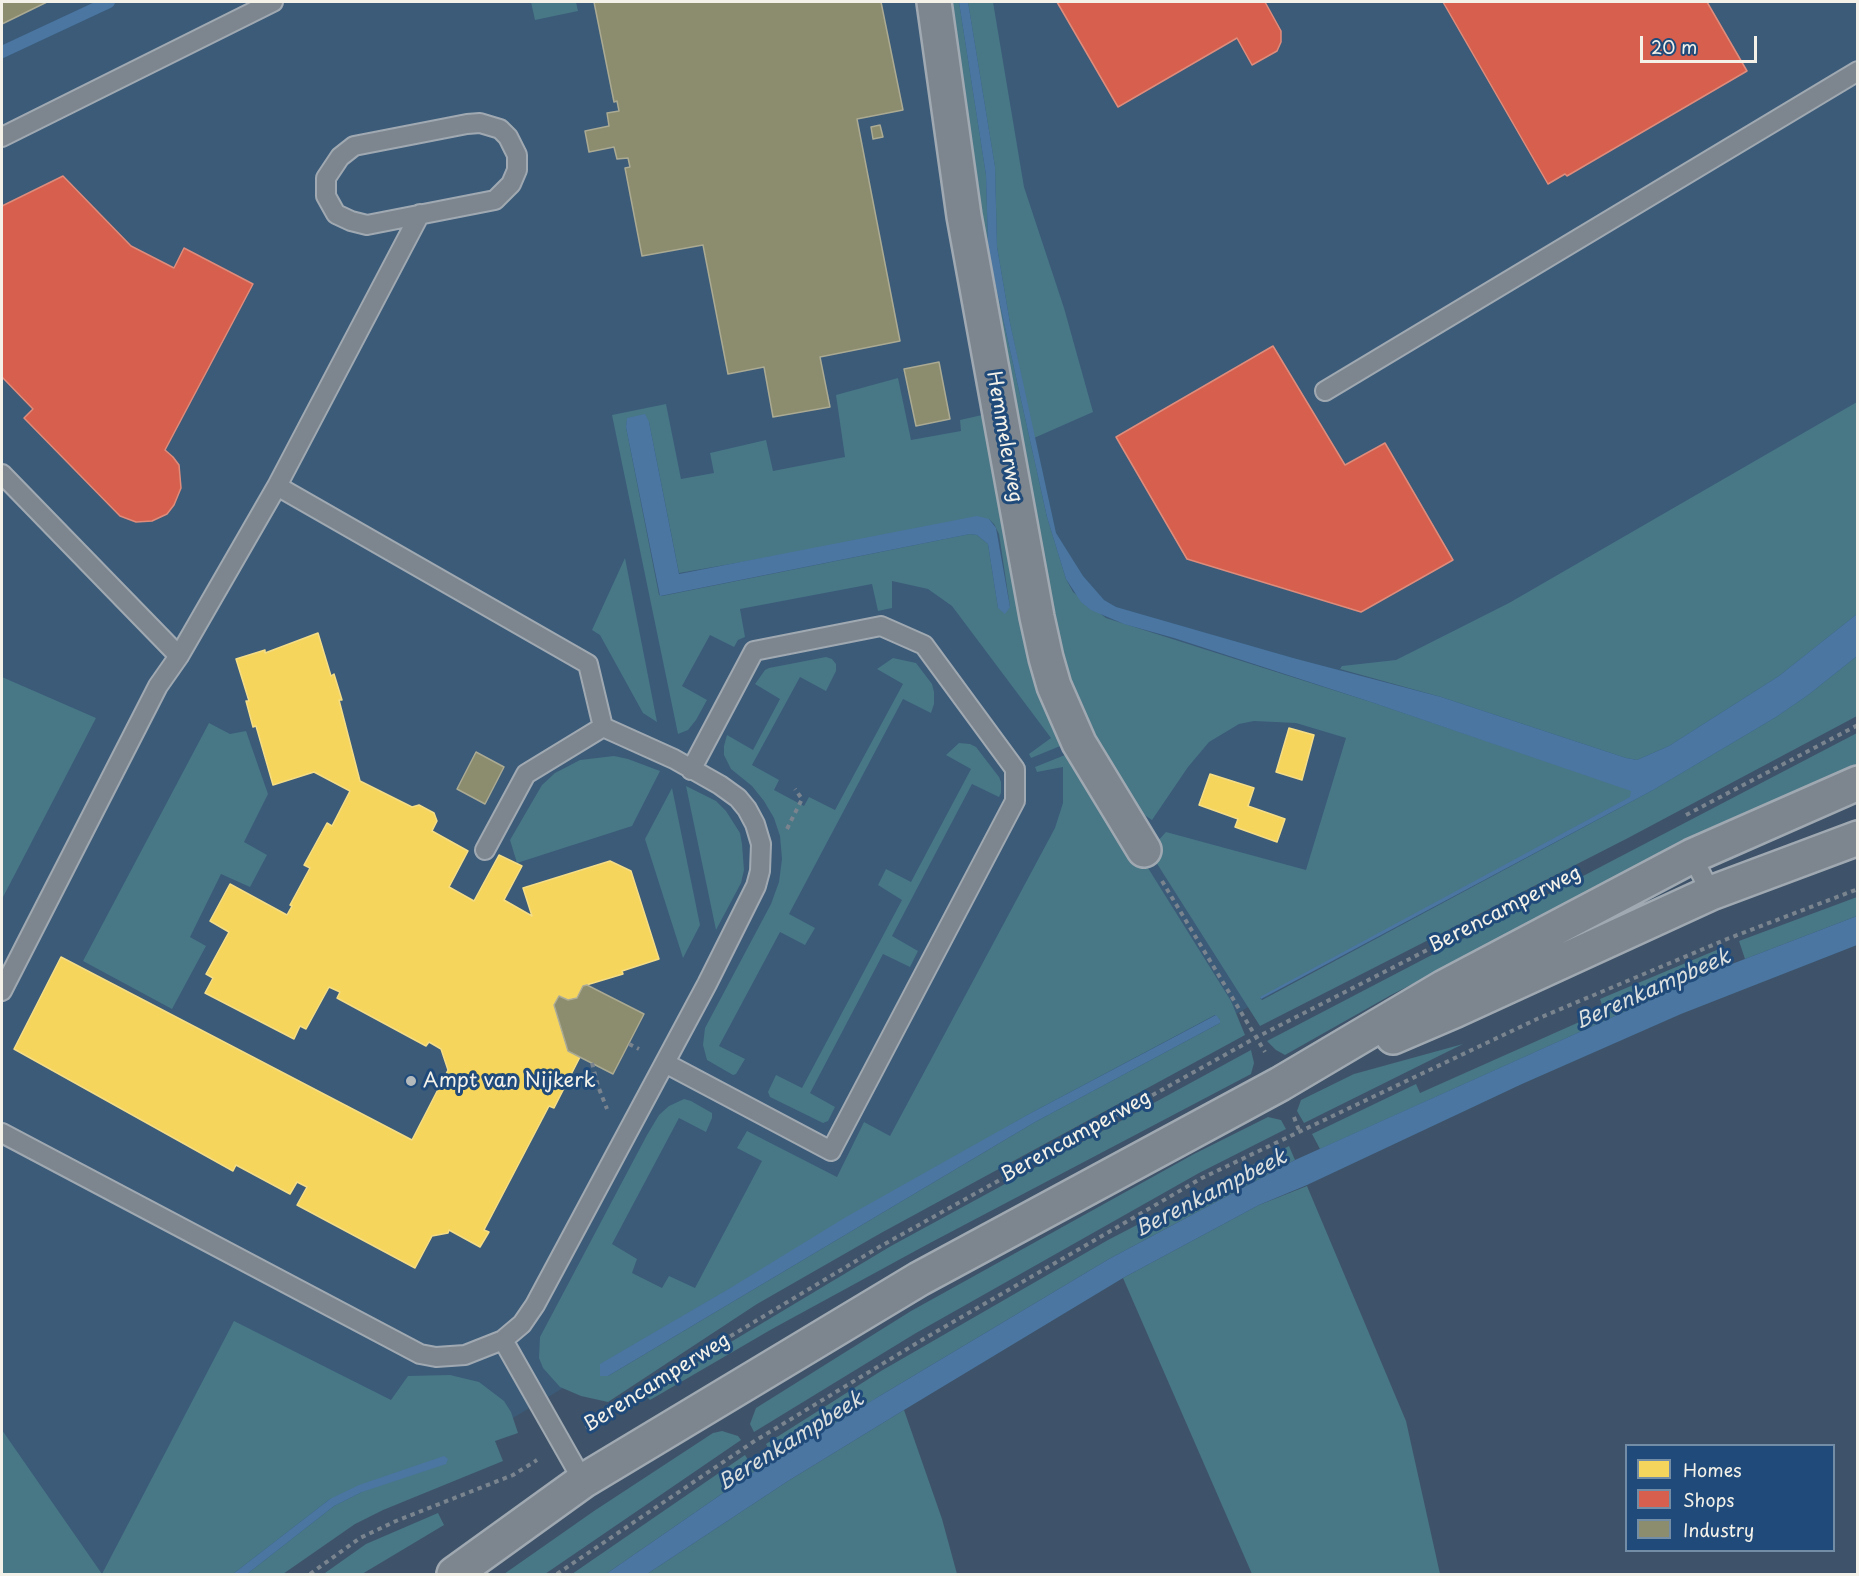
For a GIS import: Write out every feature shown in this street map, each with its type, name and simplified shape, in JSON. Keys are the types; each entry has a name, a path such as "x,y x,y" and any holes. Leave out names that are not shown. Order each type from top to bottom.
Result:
{"main road":[{"name":"Hemmelerweg","path":"934,2 964,216 1046,658 1054,686 1079,743 1144,850"},
{"name":"Berencamperweg","path":"454,1575 583,1481 919,1279 1281,1084 1444,987 1692,856 1857,783"},
{"name":"Berencamperweg","path":"1281,1084 1456,1010 1711,892 1857,838"}],"lane":[{"path":"2,137 273,2"},
{"path":"1325,391 1857,71"},
{"path":"480,123 500,129 508,137 517,154 517,170 511,184 495,200 420,214 367,225 351,221 336,214 326,196 326,178 339,157 354,146 480,123"},
{"path":"2,991 158,686 179,656 277,486 420,214"},
{"path":"2,474 179,656"},
{"path":"277,486 588,664 603,727"},
{"path":"664,1063 831,1151 1015,801 1015,769 924,645 881,626 754,651 692,770"},
{"path":"2,1133 420,1354 436,1357 465,1355 503,1341 522,1324 535,1305 717,964 756,886 760,871 761,844 755,824 738,798 674,759 603,727"},
{"path":"485,850 526,774 603,727"},
{"path":"1692,856 1711,892"},
{"path":"503,1341 583,1481"}],"path":[{"path":"1683,817 1857,724"},
{"path":"1144,850 1257,1036"},
{"path":"557,1575 753,1442 922,1340 1202,1178 1537,1019 1727,939 1857,889"},
{"name":"Berencamperweg","path":"310,1575 360,1538 396,1521 513,1475 694,1358 881,1246 1257,1036 1481,922"},
{"path":"592,1063 606,1108 628,1132"}],"shaded area":[{"path":"2,2 1857,2 1857,686 1313,972 732,1287 252,1574 2,1574"},
{"path":"531,2 576,2 578,11 535,20"},
{"path":"944,2 959,2 986,175 988,246 991,264 1047,517 1066,579 1073,592 1106,618 1371,702 1631,790 1631,797 1260,998 1262,1000 1653,790 1776,717 1857,656 1857,716 1628,838 1260,1026 1149,851 1166,832 1306,870 1346,738 1296,723 1254,721 1239,724 1209,742 1188,767 1152,820 1131,806 1058,675"},
{"path":"959,2 968,2 995,167 997,247 1010,323 1056,533 1083,576 1104,600 1116,607 1293,658 1441,697 1637,760 1669,746 1779,676 1857,614 1857,656 1776,717 1653,790 1261,999 1260,997 1630,797 1631,791 1371,702 1124,624 1091,610 1081,602 1066,579 1047,517 991,264 988,246 986,175"},
{"path":"968,2 993,2 1024,187 1064,308 1093,412 1034,438 997,247 995,167"},
{"path":"898,378 911,440 961,431 960,420 991,413 1070,742 1031,758 1029,754 1051,738 952,606 928,589 892,581 892,608 878,611 872,584 740,609 745,637 738,640 734,647 710,635 682,686 707,700 688,730 678,734 612,415 666,404 681,479 714,473 710,453 766,440 773,471 845,457 836,395","holes":["627,420 649,422 679,573 989,519 999,534 1010,607 998,608 988,544 977,535 970,534 659,595 626,427"]},
{"path":"1857,402 1857,614 1779,676 1669,746 1637,760 1626,758 1441,697 1340,669 1342,666 1396,660 1509,603"},
{"path":"645,414 649,422 679,574 977,516 989,519 996,528 1010,607 1005,614 998,608 988,544 977,535 970,534 660,596 626,427 627,418"},
{"path":"625,558 657,722 643,713 600,635 592,630"},
{"path":"826,657 832,659 836,664 836,671 826,691 800,677 752,765 779,780 774,790 804,806 809,797 835,810 903,684 877,669 893,658 916,663 932,684 934,704 931,713 903,699 789,914 815,928 805,945 780,932 719,1046 745,1059 733,1075 707,1060 703,1045 705,1028 771,904 779,882 782,859 780,836 774,818 752,786 731,769 724,755 724,746 727,735 753,750 780,699 755,684 765,670"},
{"path":"2,677 96,718 2,899"},
{"path":"209,723 230,734 246,731 268,794 244,842 267,855 250,887 221,874 190,937 206,946 172,1009 83,961"},
{"path":"1857,733 1857,771 1556,911 1391,995 1285,1055 1267,1041"},
{"path":"959,743 976,747 999,777 1001,793 999,797 972,784 892,936 918,951 910,967 883,954 810,1093 835,1107 828,1121 823,1123 770,1097 768,1092 776,1075 802,1088 902,900 878,885 886,869 911,882 971,769 946,755"},
{"path":"1075,751 1231,1001 1245,1035 881,1233 757,1304 608,1402 581,1396 560,1387 543,1368 539,1358 540,1337 647,1135 659,1115 669,1106 684,1099 712,1113 712,1118 706,1132 679,1118 612,1244 637,1259 632,1273 662,1288 669,1276 695,1288 762,1161 737,1148 747,1131 837,1177 864,1122 890,1136 1055,828 1063,803 1063,767 1037,772 1035,767","holes":["1215,1015 1220,1023 1035,1122 608,1376 601,1364 1031,1113"]},
{"path":"614,756 660,771 632,826 517,863 510,840 542,785 555,773 580,760"},
{"path":"686,786 716,801 726,811 740,833 744,870 741,883 716,930"},
{"path":"672,788 700,925 683,958 645,839"},
{"path":"1857,897 1857,916 1745,959 1739,941"},
{"path":"1857,916 1857,945 1681,1014 1259,1205 1123,1278 904,1410 788,1481 647,1574 606,1574 755,1471 883,1394 1109,1259 1295,1160 1724,967"},
{"path":"1719,949 1724,967 1320,1149 1312,1134 1416,1084 1420,1093 1604,1011 1600,999"},
{"path":"1216,1015 1220,1023 1035,1122 608,1376 600,1376 600,1364 846,1217 1031,1113"},
{"path":"1463,1044 1304,1123 1297,1111 1301,1100 1354,1074"},
{"path":"1251,1050 1254,1063 1251,1074 928,1244 772,1329 650,1400 644,1394 891,1246"},
{"path":"1268,1117 1281,1120 1286,1129 1199,1173 916,1333 754,1432 750,1424 756,1408 911,1311 1194,1154"},
{"path":"1289,1146 1295,1160 1109,1259 775,1461 766,1444 881,1371 1108,1240"},
{"path":"1307,1186 1406,1421 1440,1574 1252,1574 1123,1278 1259,1205"},
{"path":"234,1321 391,1400 408,1376 450,1375 479,1382 504,1401 511,1412 518,1433 495,1441 503,1461 383,1510 355,1524 283,1574 247,1574 334,1506 362,1492 330,1499 233,1574 102,1574"},
{"path":"904,1410 942,1519 957,1574 647,1574 788,1481"},
{"path":"2,1430 102,1574 2,1574"},
{"path":"722,1431 738,1436 741,1440 545,1574 504,1574 594,1511 713,1433"},
{"path":"745,1455 755,1471 606,1574 572,1574"},
{"path":"444,1456 448,1459 446,1464 362,1492 334,1506 247,1574 233,1574 330,1499 359,1485"},
{"path":"438,1513 444,1525 362,1574 325,1573 366,1544"}],"building: Homes":[{"path":"318,633 331,676 334,674 342,700 339,700 360,781 412,807 419,805 434,813 437,821 432,831 468,851 449,887 474,901 499,855 522,866 504,900 532,916 523,888 610,861 631,871 659,959 622,971 623,974 583,986 577,998 568,1000 559,996 554,1005 568,1051 580,1057 554,1108 549,1106 484,1230 489,1232 480,1247 449,1230 448,1233 432,1236 415,1268 297,1205 307,1187 297,1182 290,1194 236,1165 233,1171 14,1049 61,957 412,1140 448,1070 441,1049 429,1042 426,1046 337,998 340,992 329,987 306,1029 300,1026 294,1039 205,993 213,978 206,974 229,932 210,921 230,884 287,915 310,868 304,865 327,823 332,826 350,791 314,772 273,785 256,726 253,727 246,701 249,701 236,659 265,650 265,653"},
{"path":"1289,728 1314,735 1302,780 1276,772"},
{"path":"1210,774 1254,788 1248,806 1285,819 1277,842 1235,827 1238,819 1199,805"}],"building: Shops":[{"path":"1057,2 1265,2 1281,31 1281,42 1277,51 1252,65 1237,38 1118,107"},
{"path":"1443,2 1707,2 1747,71 1567,176 1565,174 1548,184"},
{"path":"63,176 131,246 174,268 184,248 253,284 165,450 179,465 181,488 174,505 167,514 152,521 136,522 120,516 24,418 33,409 2,377 2,206"},
{"path":"1273,346 1345,465 1385,443 1453,560 1361,612 1187,559 1116,437"}],"building: Industry":[{"path":"2,2 47,2 2,24"},
{"path":"594,2 881,2 903,110 857,119 900,341 820,357 830,407 773,417 764,367 728,374 703,245 642,256 625,168 630,167 628,158 617,159 614,147 589,152 585,131 609,126 607,113 619,111 617,101 614,102"},
{"path":"880,125 883,137 873,139 871,127"},
{"path":"939,362 950,419 916,426 904,369"},
{"path":"476,752 504,767 485,804 457,789"},
{"path":"587,985 644,1014 613,1074 568,1051 554,1005 559,996 568,1000 577,998 583,986"}],"waterway":[{"path":"2,52 109,2"}],"place":[{"name":"Ampt van Nijkerk","path":"411,1081"}],"water label":[{"name":"Berenkampbeek","path":"1653,990"},
{"name":"Berenkampbeek","path":"1211,1194"},
{"name":"Berenkampbeek","path":"791,1442"}]}
